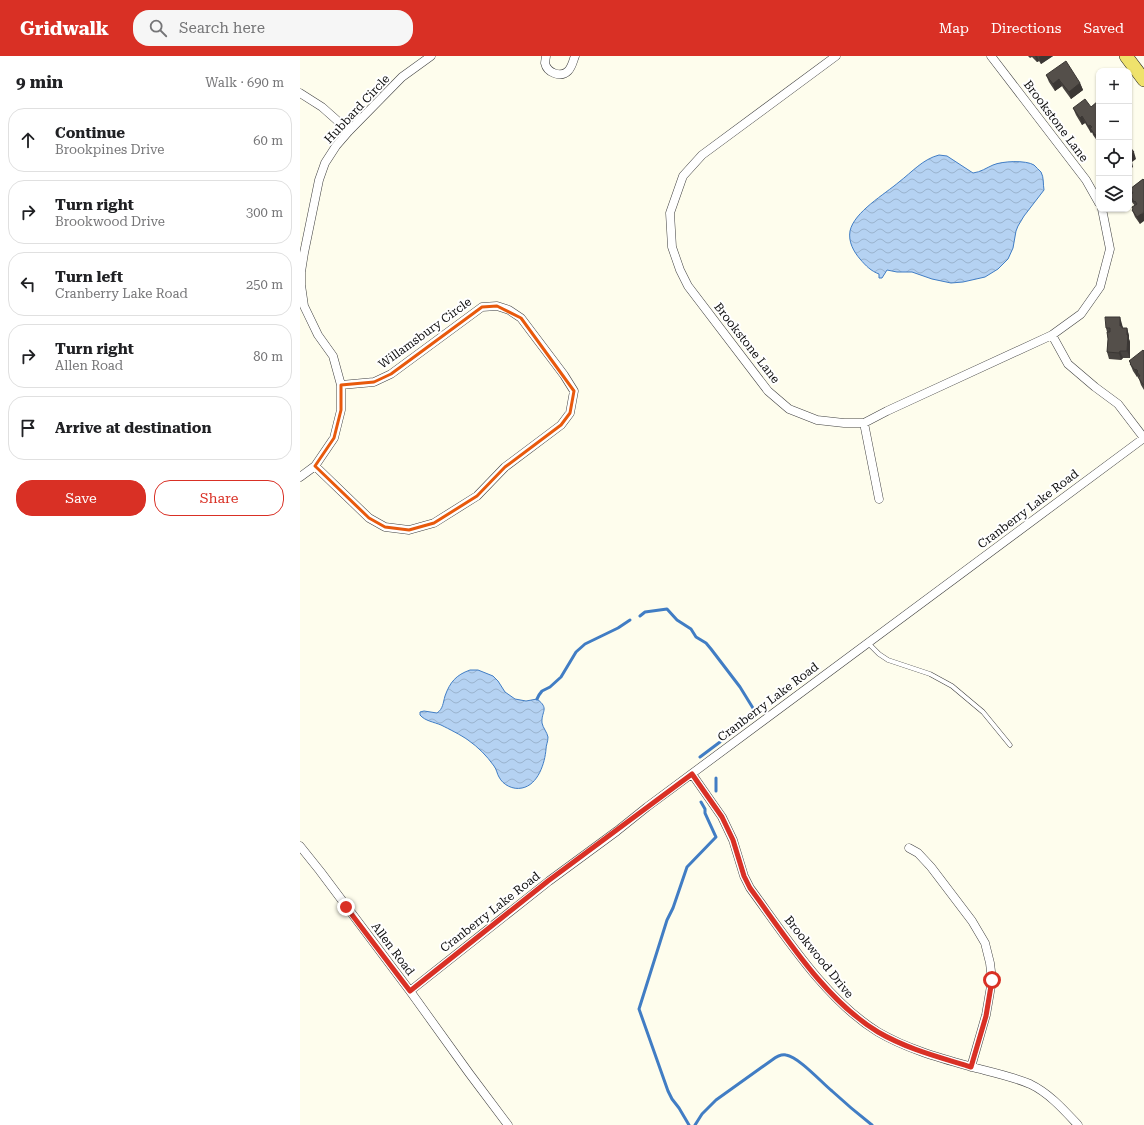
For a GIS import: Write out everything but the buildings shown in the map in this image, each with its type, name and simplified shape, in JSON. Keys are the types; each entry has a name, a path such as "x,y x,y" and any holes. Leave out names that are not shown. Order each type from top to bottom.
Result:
{"main road":[{"path":"1126,56 1144,80"}],"street":[{"name":"Hubbard Circle","path":"300,478 315,466 334,438 341,410 341,386 333,356 318,335 304,306 301,285 301,272 304,253 319,180 325,164 336,146 349,131 402,77 431,56"},
{"path":"546,56 545,62 547,67 556,74 561,75 569,70 575,56"},
{"name":"Brookstone Lane","path":"836,56 702,155 683,176 670,213 672,247 680,270 688,286 768,391 789,409 817,420 844,423 864,423 1052,335 1081,314 1100,287 1110,249 1103,212"},
{"name":"Brookstone Lane","path":"991,56 1086,180 1096,198"},
{"path":"300,93 322,107 349,131"},
{"name":"Willamsbury Circle","path":"315,466 369,518 385,527 409,530 434,523 477,496 505,467 561,426 570,413 574,391 564,375 521,318 509,310 497,306 482,307 391,374 374,382 341,386"},
{"path":"1052,335 1068,364 1095,388 1118,404 1144,438"},
{"path":"864,423 879,499"},
{"name":"Cranberry Lake Road","path":"410,991 548,881 1144,438"},
{"name":"Brookwood Drive","path":"692,774 722,817 733,840 744,876 750,888 808,965 830,992 846,1008 879,1032 917,1051 1031,1084 1058,1103 1078,1125"},
{"name":"Allen Road","path":"300,846 410,991 508,1125"},
{"path":"909,848 918,853 931,867 972,921 985,943 992,980 986,1016 971,1067"}],"lane":[{"path":"868,643 879,654 888,660 930,674 952,686 983,712 1010,745"}],"highlighted area":[{"path":"497,306 521,318 574,391 570,413 561,425 505,467 477,496 434,523 409,530 385,527 369,518 315,466 334,438 341,410 341,385 374,382 391,374 482,307"}],"water":[{"path":"939,155 947,156 973,173 1002,163 1030,163 1041,172 1044,190 1018,226 1013,248 1008,259 998,269 985,277 951,283 932,279 912,272 887,270 882,278 879,278 879,274 867,266 854,250 850,235 853,224 857,217 871,204 923,163"},
{"path":"470,670 478,670 493,676 505,692 515,699 526,701 537,699 543,705 544,710 542,723 548,740 540,773 528,786 522,788 512,788 506,785 498,776 495,767 491,762 468,740 441,725 427,720 420,715 420,712 424,711 437,713 442,708 445,696 451,683 461,674"}],"waterway":[{"path":"640,616 645,612 667,609 677,620 691,629 696,637 706,643 740,687 756,713 728,735"},
{"path":"537,699 542,691 550,687 561,677 576,652 585,644 618,628 630,620"},
{"path":"700,757 720,742"},
{"path":"716,778 716,791"},
{"path":"689,1125 668,1091 639,1009 667,920 673,908 687,867 716,837 701,802"},
{"path":"695,1125 702,1114 716,1100 774,1059 784,1055 791,1057 804,1065 872,1125"}],"route":[{"path":"346,907 410,991 548,881 692,774 722,817 733,840 744,876 750,888 783,933 830,992 846,1008 864,1022 879,1032 917,1051 971,1067 986,1016 992,980"}]}
